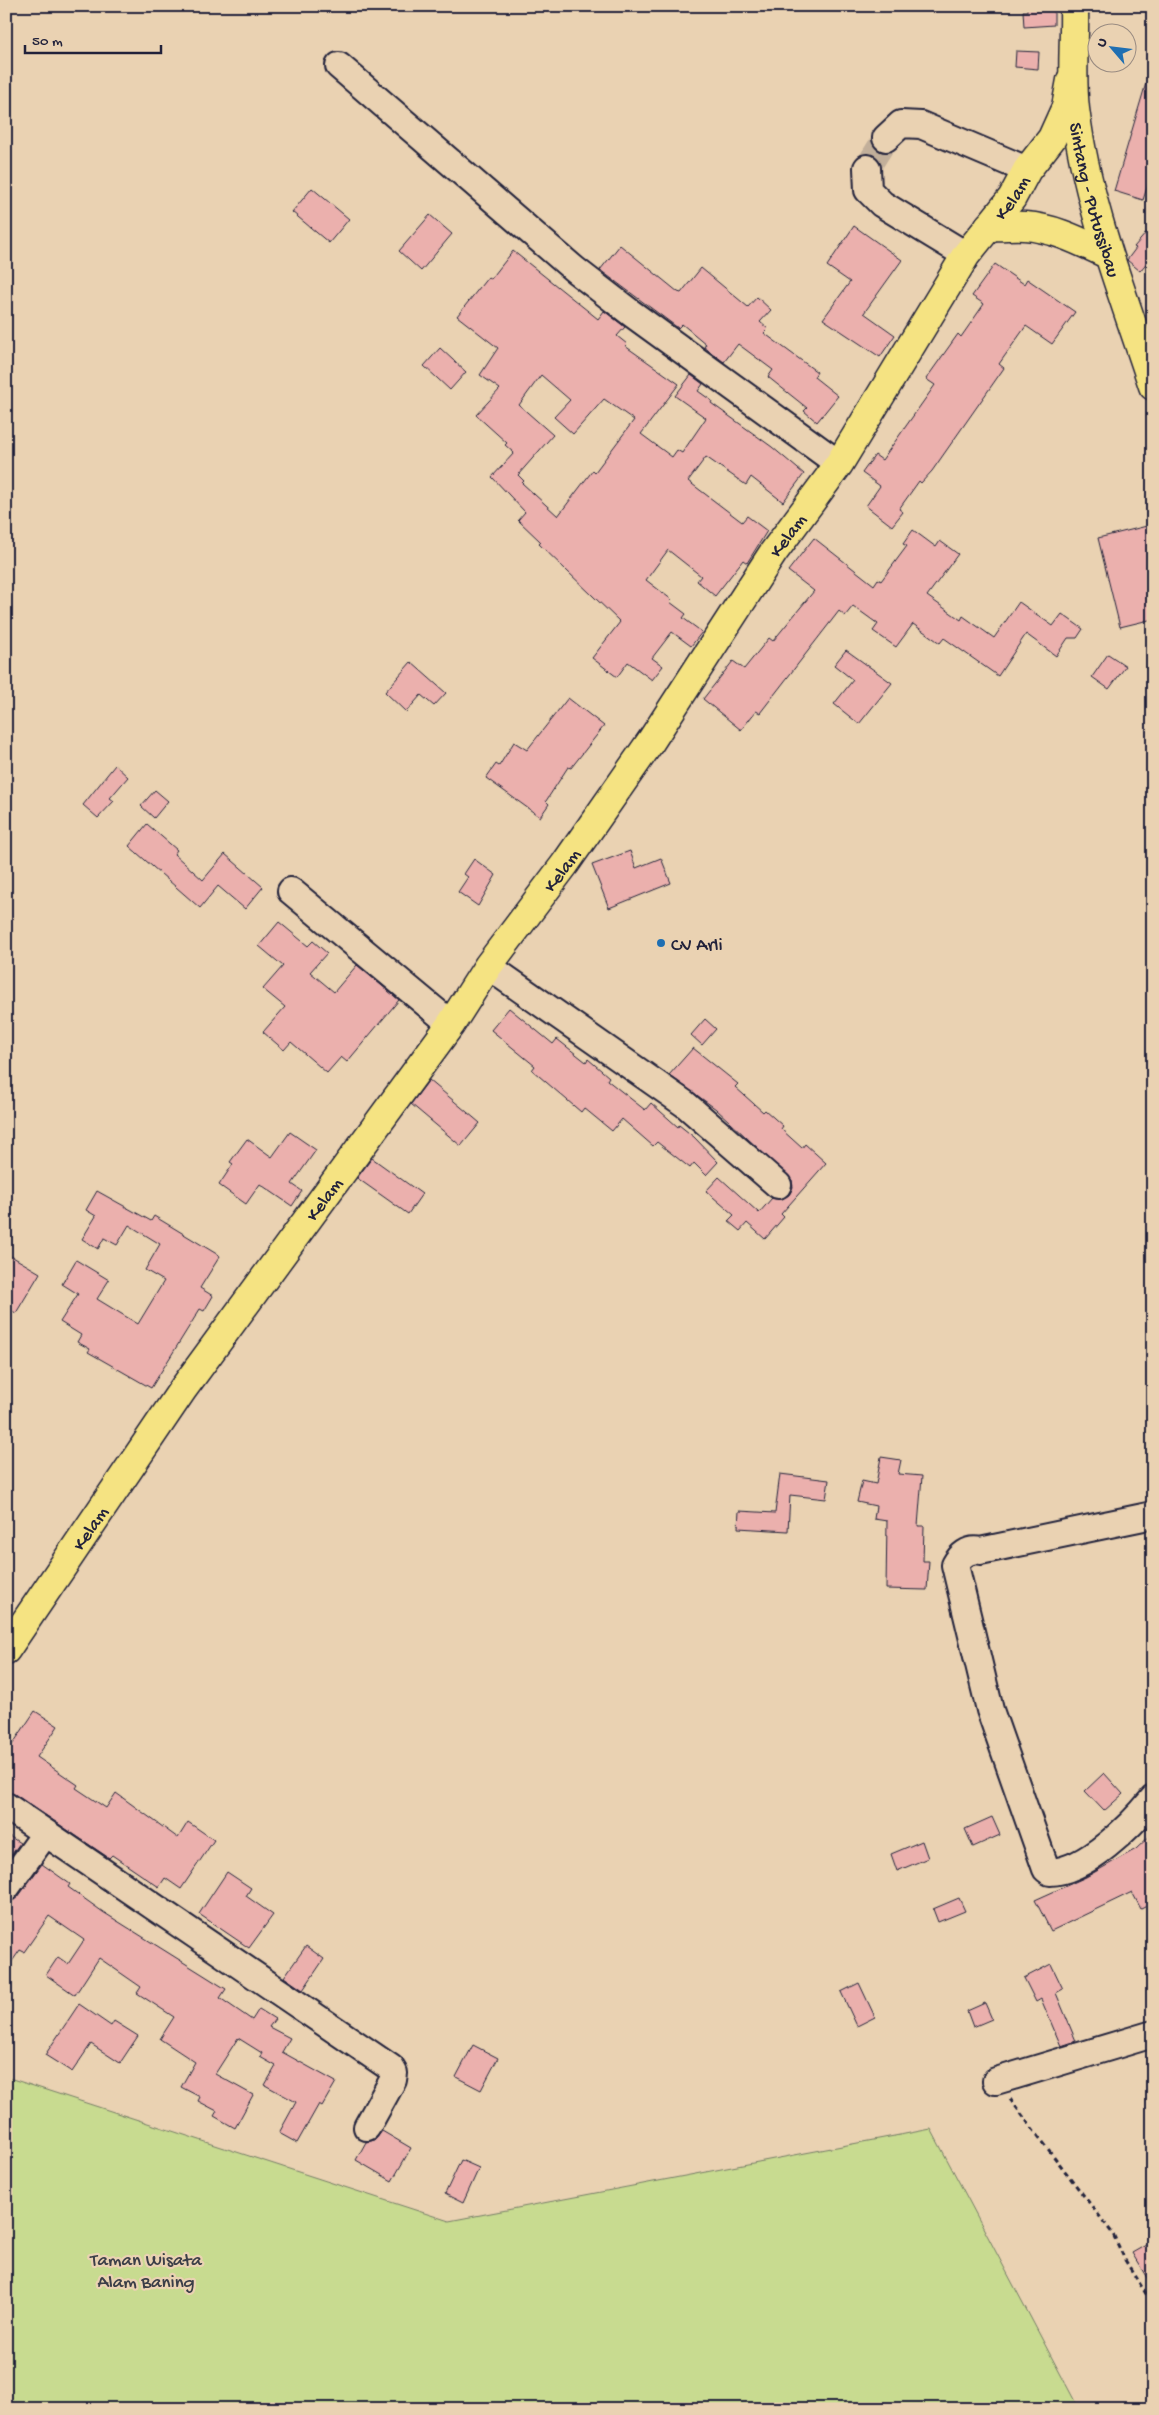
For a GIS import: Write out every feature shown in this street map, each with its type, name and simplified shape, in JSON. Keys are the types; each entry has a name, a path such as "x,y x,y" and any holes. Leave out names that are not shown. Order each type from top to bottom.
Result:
{"main road":[{"name":"Sintang - Putussibau","path":"1074,6 1074,107 1083,159 1107,254 1153,386"},
{"name":"Kelam","path":"6,1650 183,1389 451,1024 488,966 577,848 651,741 773,553 839,464 966,255 1012,198 1027,170 1052,138 1066,107 1074,67"},
{"path":"989,226 1024,225 1041,228 1081,241 1107,254"}],"street":[{"path":"339,66 574,268 631,313 839,464"},
{"path":"886,138 901,124 921,125 1027,170"},
{"path":"867,168 868,190 882,204 966,255"},
{"path":"291,891 451,1024"},
{"path":"488,966 685,1104 778,1185"},
{"path":"1153,1515 974,1550 960,1556 955,1565 990,1710 1046,1869 1050,1872 1064,1870 1106,1846 1126,1830 1153,1799"},
{"path":"6,1806 391,2068 394,2073 393,2080 367,2127"},
{"path":"6,1888 45,1834"},
{"path":"996,2081 1153,2034"}],"path":[{"path":"996,2081 1113,2234 1124,2260 1153,2305"}],"green space":[{"name":"Taman Wisata Alam Baning","path":"6,2077 449,2221 931,2129 1079,2409 6,2409"}],"building":[{"path":"1027,6 1048,6 1048,10 1054,9 1054,25 1024,27 1023,11 1027,11"},
{"path":"1016,51 1039,52 1038,69 1015,67"},
{"path":"1149,73 1153,73 1153,169 1143,200 1114,191"},
{"path":"312,188 349,219 329,243 292,212"},
{"path":"430,215 452,234 421,271 399,251"},
{"path":"1153,225 1153,255 1140,271 1127,260 1136,248 1134,247"},
{"path":"854,226 902,260 864,313 895,335 880,357 823,319 850,282 827,266"},
{"path":"620,245 678,292 681,293 701,268 748,307 757,297 771,310 760,322 768,329 764,333 817,372 814,377 838,396 817,422 804,411 807,408 768,377 773,370 738,344 724,362 704,347 706,344 682,324 678,328 600,270"},
{"path":"513,251 598,319 604,311 625,327 617,336 627,344 625,346 679,384 641,434 672,457 677,450 682,453 706,418 675,396 691,375 703,384 698,391 712,401 711,403 772,447 804,474 783,502 751,477 746,485 706,457 688,481 742,522 747,516 767,531 747,563 743,560 715,596 697,581 701,576 668,550 646,580 672,600 670,602 686,614 683,618 702,632 691,646 672,632 652,658 663,666 652,680 628,662 617,677 592,658 620,622 539,544 541,542 518,520 525,512 492,477 514,453 505,445 507,443 476,415 500,389 480,375 498,348 457,316 488,277 491,279","holes":["541,375 570,400 554,417 573,434 604,399 634,420 595,472 593,470 558,516 522,483 524,481 518,475 553,435 519,405"]},
{"path":"995,264 1024,284 1027,279 1075,312 1052,344 1026,326 999,364 1004,368 932,471 921,483 919,481 899,509 903,512 892,526 866,506 880,486 862,473 875,455 882,460 935,385 926,379 958,334 961,337 984,304 972,296"},
{"path":"1153,317 1153,336 1147,319"},
{"path":"440,348 466,372 450,390 424,366"},
{"path":"1147,526 1153,551 1153,619 1120,627 1098,538"},
{"path":"913,530 936,547 940,541 958,554 927,596 961,620 963,616 994,638 1019,602 1053,626 1062,614 1083,629 1077,638 1068,638 1056,656 1026,634 998,676 944,638 940,643 913,624 896,647 873,631 878,624 853,606 845,616 839,611 760,713 756,711 741,730 703,699 733,661 744,669 769,638 773,641 814,591 788,571 814,538 874,585 878,579 881,581 907,546 903,544"},
{"path":"846,650 892,683 859,724 834,704 853,680 834,665"},
{"path":"1108,654 1126,666 1109,689 1092,677"},
{"path":"411,662 446,693 434,706 421,695 406,712 385,692"},
{"path":"568,698 604,726 571,768 568,767 546,801 549,804 540,817 486,778 496,764 499,766 514,742 527,750"},
{"path":"115,765 128,777 110,798 114,801 98,818 83,805"},
{"path":"155,790 168,801 154,818 141,806"},
{"path":"147,824 177,850 174,854 203,880 225,854 263,887 245,909 218,886 200,908 129,846"},
{"path":"630,851 636,868 661,858 671,883 609,908 592,865"},
{"path":"474,859 496,875 478,906 458,892 468,877 464,874"},
{"path":"279,922 308,946 313,941 327,953 310,972 334,992 357,965 399,1000 347,1062 341,1057 327,1073 291,1042 284,1050 263,1032 285,1007 263,989 283,966 259,946"},
{"path":"509,1008 553,1044 557,1039 586,1062 588,1059 609,1077 607,1080 645,1110 651,1103 678,1127 679,1125 694,1137 718,1162 706,1175 694,1163 690,1168 657,1142 653,1146 622,1119 612,1131 584,1108 581,1112 532,1070 535,1066 491,1030"},
{"path":"705,1019 716,1029 702,1045 691,1035"},
{"path":"693,1048 738,1084 735,1087 763,1112 765,1110 783,1126 781,1129 802,1148 805,1144 826,1163 781,1214 784,1217 765,1239 747,1223 740,1231 728,1221 734,1215 706,1191 719,1177 759,1213 772,1198 782,1199 789,1195 793,1187 792,1180 716,1109 669,1075"},
{"path":"429,1080 480,1123 461,1146 411,1104"},
{"path":"290,1132 316,1150 292,1184 302,1191 292,1206 260,1184 246,1204 219,1185 233,1164 230,1162 247,1139 272,1157"},
{"path":"372,1158 422,1194 408,1214 357,1178"},
{"path":"97,1191 151,1221 154,1216 220,1256 200,1288 213,1296 204,1311 200,1309 151,1388 88,1352 90,1349 77,1342 81,1335 60,1322 78,1294 62,1284 76,1260 109,1280 97,1299 138,1324 164,1281 145,1270 160,1244 129,1225 117,1245 104,1238 98,1249 82,1239 96,1216 86,1210"},
{"path":"6,1253 40,1273 16,1313 6,1308"},
{"path":"881,1457 901,1460 898,1474 922,1476 918,1526 924,1526 923,1561 929,1561 927,1590 886,1589 887,1521 874,1519 876,1506 857,1502 862,1481 876,1484"},
{"path":"780,1474 829,1480 826,1499 790,1495 788,1531 738,1528 739,1511 775,1513"},
{"path":"35,1711 58,1726 37,1757 78,1785 76,1788 106,1808 116,1793 178,1838 188,1822 214,1840 181,1889 165,1878 159,1887 112,1855 109,1858 14,1794 6,1791 6,1754"},
{"path":"1104,1773 1123,1794 1104,1811 1085,1791"},
{"path":"992,1817 1000,1835 973,1847 965,1829"},
{"path":"1153,1833 1153,1903 1141,1909 1132,1892 1051,1931 1035,1900 1086,1877 1136,1849"},
{"path":"6,1834 20,1843 6,1862"},
{"path":"922,1841 928,1858 897,1871 891,1854"},
{"path":"42,1864 70,1884 68,1887 103,1912 226,1989 220,1998 252,2020 259,2009 275,2019 269,2027 290,2038 282,2052 336,2082 322,2106 319,2104 297,2143 279,2133 296,2102 265,2085 276,2066 260,2057 262,2053 238,2038 215,2074 253,2095 235,2128 214,2116 217,2111 198,2101 200,2097 181,2087 195,2062 160,2039 174,2017 137,1993 141,1987 99,1958 75,1995 46,1975 58,1957 68,1964 84,1940 49,1916 24,1952 20,1950 6,1970 6,1903 18,1897"},
{"path":"227,1872 251,1888 246,1896 273,1915 249,1948 199,1914"},
{"path":"959,1898 965,1911 938,1922 933,1909"},
{"path":"306,1946 324,1959 303,1990 284,1977"},
{"path":"1051,1964 1063,1989 1056,1993 1076,2041 1061,2046 1041,1999 1036,2002 1024,1978"},
{"path":"859,1983 875,2017 857,2026 841,1992"},
{"path":"985,2003 992,2019 973,2027 967,2011"},
{"path":"79,2004 111,2026 114,2021 138,2036 120,2063 91,2044 72,2072 45,2055"},
{"path":"473,2045 498,2058 481,2090 456,2077"},
{"path":"382,2131 411,2148 392,2181 356,2160 366,2142 375,2140"},
{"path":"461,2160 479,2168 463,2203 445,2194"},
{"path":"1153,2241 1153,2288 1132,2253"}],"tunnel":[{"path":"867,168 886,138"}],"place":[{"name":"CV Arli","path":"661,943"}]}
